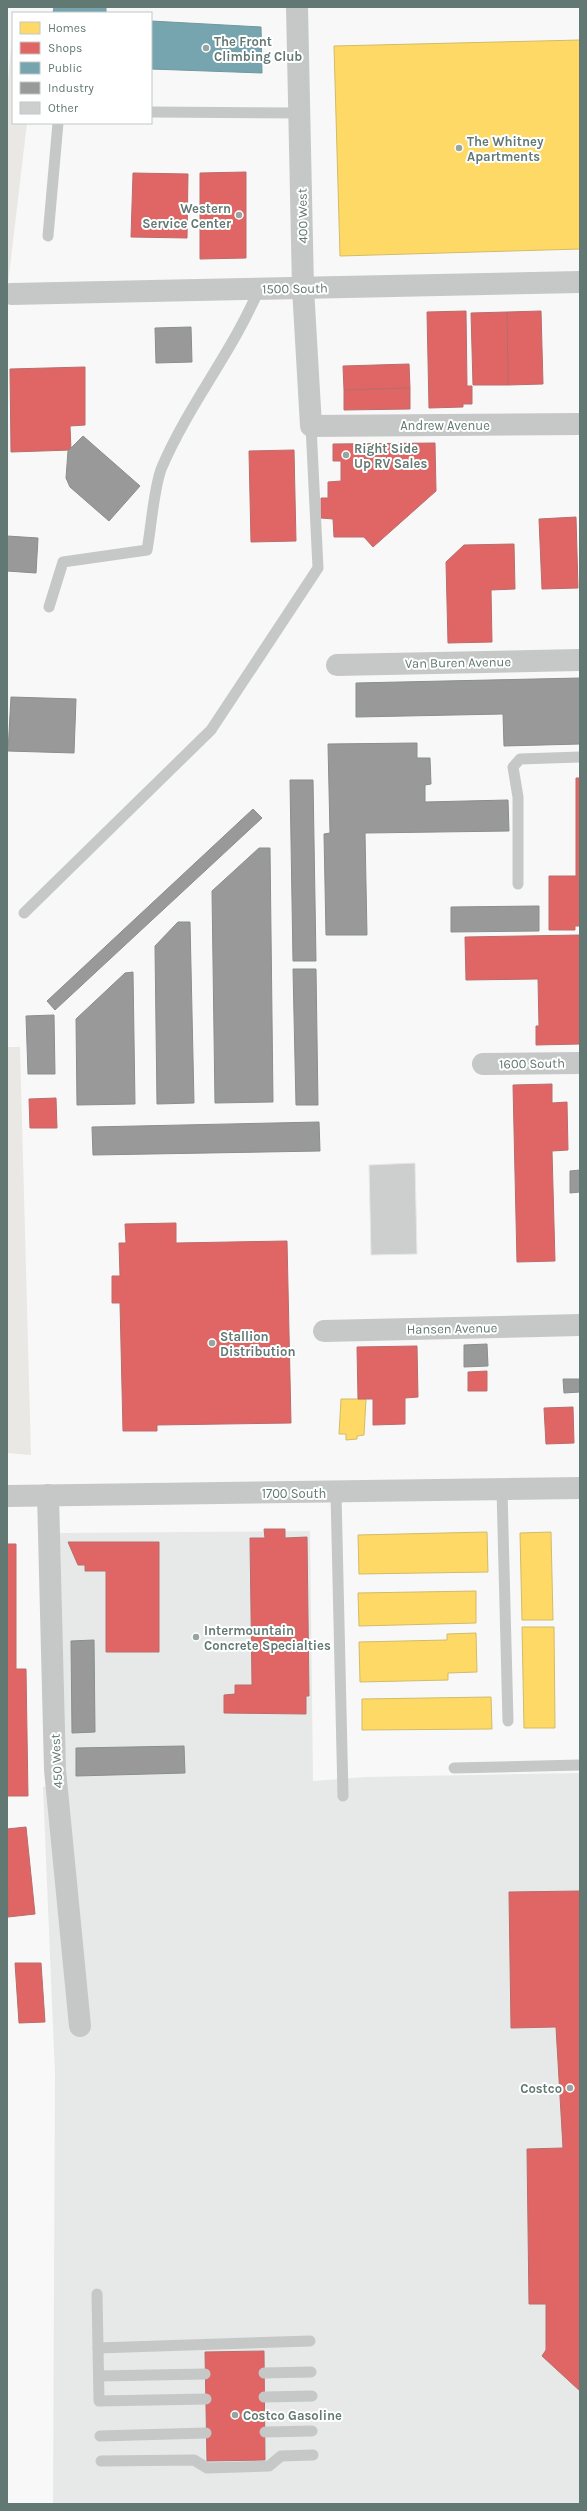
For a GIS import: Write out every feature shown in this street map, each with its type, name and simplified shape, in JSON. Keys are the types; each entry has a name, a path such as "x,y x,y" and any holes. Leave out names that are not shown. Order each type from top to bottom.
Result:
{"street":[{"name":"400 West","path":"297,7 303,288 311,426"},
{"name":"1500 South","path":"11,294 580,282"},
{"name":"Andrew Avenue","path":"311,426 580,424"},
{"name":"Van Buren Avenue","path":"336,665 580,660"},
{"name":"1600 South","path":"483,1064 580,1062"},
{"name":"Hansen Avenue","path":"324,1330 580,1325"},
{"name":"1700 South","path":"7,1496 336,1493 580,1488"},
{"name":"450 West","path":"48,1496 55,1770 80,2026"}],"lane":[{"path":"152,112 299,112"},
{"path":"48,236 58,124"},
{"path":"49,607 63,562 147,550 162,468 207,382 246,320 259,289"},
{"path":"24,913 211,730 318,568 311,426"},
{"path":"518,884 518,797 513,767 520,759 580,757"},
{"path":"502,1490 508,1721"},
{"path":"336,1493 343,1796"},
{"path":"454,1768 580,1765"},
{"path":"97,2294 99,2400 206,2399"},
{"path":"98,2348 310,2341"},
{"path":"264,2373 311,2372"},
{"path":"99,2376 205,2374"},
{"path":"264,2397 312,2396"},
{"path":"265,2432 312,2431"},
{"path":"100,2436 206,2434"},
{"path":"101,2461 194,2460 207,2468 269,2466 281,2456 313,2455"}],"shaded area":[{"path":"12,36 12,124 27,124 7,292 7,95"},
{"path":"7,1047 20,1047 31,1455 7,1453"},
{"path":"310,1531 313,1781 365,1777 580,1773 580,2504 53,2504 55,2074 43,1787 62,1784 60,1533"}],"building: Homes":[{"name":"The Whitney Apartments","path":"580,40 580,249 340,256 334,46"},
{"path":"341,1399 366,1399 364,1435 357,1436 357,1439 346,1440 346,1434 339,1434"},
{"path":"487,1532 488,1572 359,1574 358,1535"},
{"path":"551,1532 553,1620 522,1620 520,1533"},
{"path":"476,1591 476,1623 359,1626 358,1593"},
{"path":"522,1627 554,1627 555,1728 524,1728"},
{"path":"476,1633 477,1672 448,1673 448,1680 360,1682 359,1642 447,1640 447,1634"},
{"path":"491,1697 492,1729 362,1730 362,1699"}],"building: Shops":[{"path":"246,172 246,258 200,259 200,173"},
{"path":"133,173 188,174 187,238 131,237"},
{"path":"466,311 467,386 472,386 472,404 463,404 463,407 429,408 427,312"},
{"path":"541,311 543,384 508,385 507,312"},
{"path":"507,312 508,385 473,385 471,313"},
{"path":"409,364 410,388 344,390 343,366"},
{"path":"85,367 85,425 70,426 71,450 11,452 10,369"},
{"path":"410,388 410,409 344,410 344,390"},
{"path":"435,443 436,491 373,547 364,537 334,537 333,519 321,518 321,498 328,498 328,482 341,481 341,461 333,461 333,444"},
{"path":"294,450 296,541 251,542 249,451"},
{"path":"576,517 578,588 542,589 539,519"},
{"path":"514,544 515,589 491,590 492,642 448,643 446,562 464,545"},
{"path":"576,778 580,778 580,926 575,926 575,930 549,930 549,876 576,876"},
{"path":"580,935 580,1044 536,1045 536,1026 539,1026 538,979 466,980 465,937"},
{"path":"552,1084 552,1103 567,1102 568,1150 552,1151 555,1261 517,1262 513,1085"},
{"path":"56,1098 57,1128 30,1128 29,1099"},
{"path":"176,1223 176,1243 287,1241 291,1423 157,1425 157,1431 123,1431 120,1303 112,1303 112,1276 120,1276 119,1243 126,1243 125,1224"},
{"path":"417,1346 418,1397 405,1398 405,1424 373,1425 373,1399 358,1399 357,1347"},
{"path":"487,1371 487,1391 468,1391 468,1372"},
{"path":"573,1407 574,1443 546,1444 544,1408"},
{"path":"264,1529 285,1529 285,1538 307,1537 309,1696 306,1696 306,1714 224,1713 224,1695 235,1694 235,1685 252,1685 250,1538 265,1538"},
{"path":"68,1542 159,1542 159,1652 106,1652 106,1571 85,1571 85,1565 78,1565"},
{"path":"7,1544 16,1544 16,1669 26,1669 28,1796 7,1796"},
{"path":"26,1827 35,1914 8,1917 7,1829"},
{"name":"Costco","path":"580,1891 580,2391 542,2356 546,2350 546,2304 529,2304 527,2149 563,2148 556,2027 511,2028 509,1892"},
{"path":"15,1963 41,1963 45,2022 19,2023"},
{"name":"Costco Gasoline","path":"264,2351 265,2460 207,2461 205,2352"}],"building: Public":[{"path":"54,7 106,7 106,12 53,12"},
{"name":"The Front Climbing Club","path":"152,21 261,27 262,73 152,69"}],"building: Industry":[{"path":"191,327 192,362 156,363 155,328"},
{"path":"83,436 140,486 109,521 70,487 66,478 68,451"},
{"path":"7,536 38,538 36,573 7,571"},
{"path":"580,678 580,744 504,746 503,714 356,717 356,683"},
{"path":"11,697 76,699 74,753 8,751"},
{"path":"417,743 417,758 430,758 431,784 425,785 425,802 508,800 509,831 365,833 367,935 326,935 324,834 330,833 328,744"},
{"path":"290,780 313,780 316,961 293,961"},
{"path":"253,809 262,818 55,1010 47,1001"},
{"path":"259,848 270,848 273,1102 215,1103 212,891"},
{"path":"539,906 539,931 451,932 451,907"},
{"path":"178,922 190,922 194,1103 157,1104 155,946"},
{"path":"293,969 316,969 318,1105 296,1105"},
{"path":"133,972 135,1104 77,1105 76,1019 125,973"},
{"path":"54,1015 55,1074 28,1074 26,1016"},
{"path":"319,1122 320,1151 93,1155 92,1127"},
{"path":"580,1170 580,1192 570,1193 570,1171"},
{"path":"487,1344 488,1366 464,1367 464,1345"},
{"path":"563,1379 580,1379 580,1392 564,1393"},
{"path":"94,1640 95,1732 72,1733 71,1641"},
{"path":"184,1746 185,1773 76,1776 76,1748"}],"building: Other":[{"path":"415,1163 417,1254 371,1255 369,1165"}],"place":[{"name":"The Front Climbing Club","path":"206,48"},
{"name":"The Whitney Apartments","path":"459,148"},
{"name":"Western Service Center","path":"239,215"},
{"name":"Right Side Up RV Sales","path":"346,455"},
{"name":"Stallion Distribution","path":"212,1343"},
{"name":"Intermountain Concrete Specialties","path":"196,1637"},
{"name":"Costco","path":"570,2088"},
{"name":"Costco Gasoline","path":"235,2415"}]}
